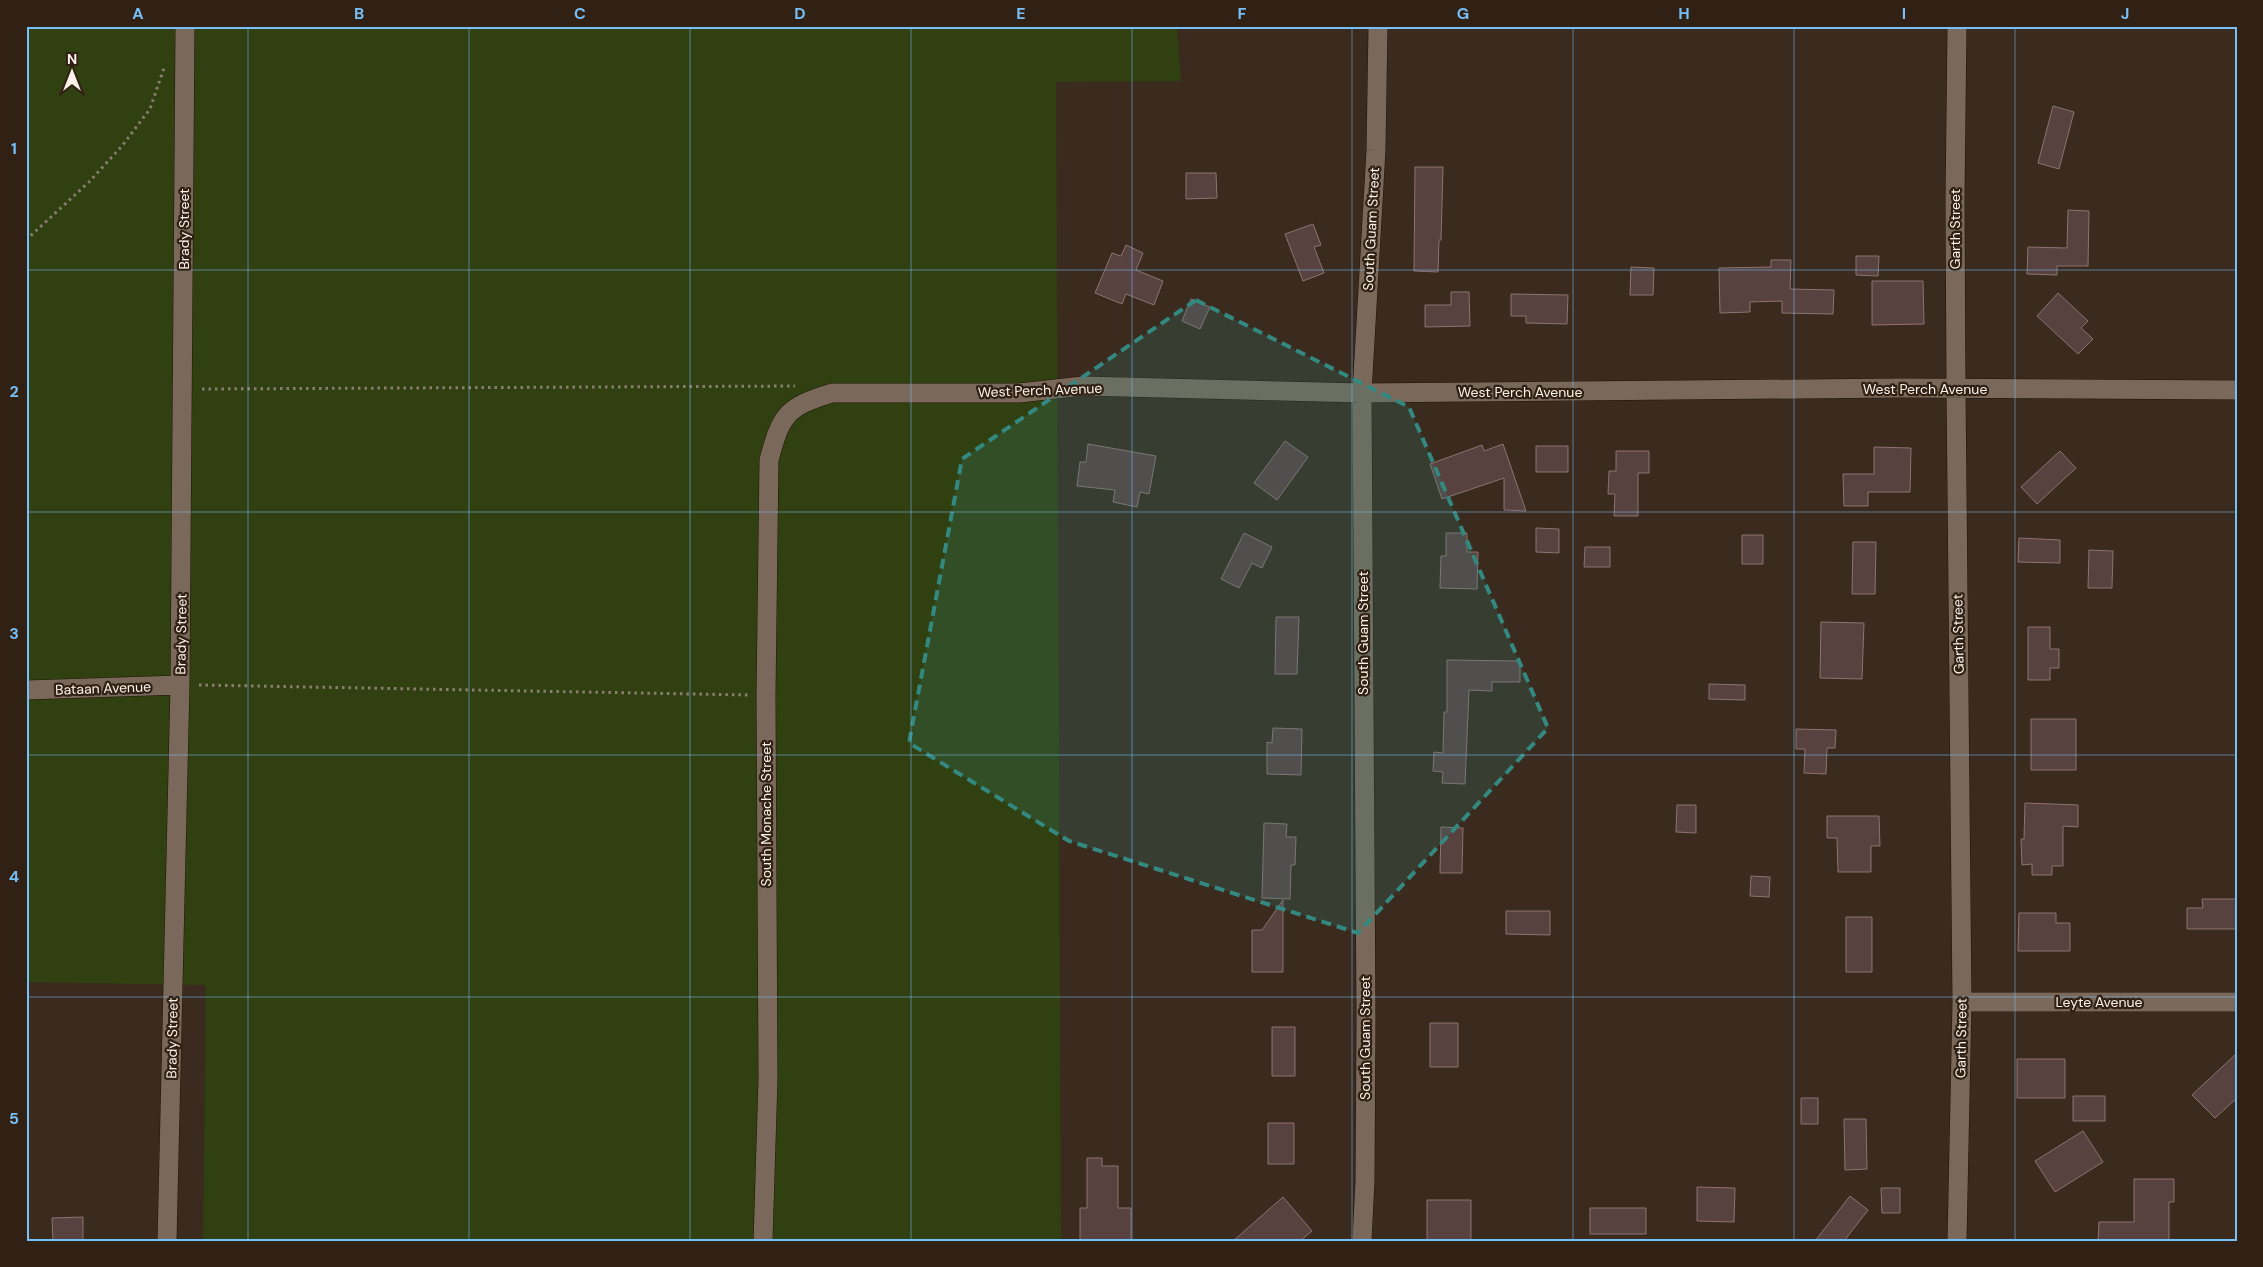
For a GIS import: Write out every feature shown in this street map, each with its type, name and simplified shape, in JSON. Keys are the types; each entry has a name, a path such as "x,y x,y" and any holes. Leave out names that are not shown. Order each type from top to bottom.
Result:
{"street":[{"name":"Brady Street","path":"167,1241 180,685 184,389 185,26"},
{"name":"South Guam Street","path":"1362,1241 1365,1180 1366,1007 1362,393 1376,150 1378,26"},
{"name":"Garth Street","path":"1957,26 1955,200 1962,1002 1957,1241"},
{"name":"West Perch Avenue","path":"804,394 1019,393 1083,386 1362,393 1956,389 2237,390"},
{"name":"South Monache Street","path":"763,1241 768,1079 766,696 769,460 778,429 804,394"},
{"name":"Bataan Avenue","path":"26,690 180,685"},
{"name":"Leyte Avenue","path":"1962,1002 2237,1002"}],"path":[{"path":"26,240 89,182 122,146 150,110 165,63"},
{"path":"184,389 804,394"},
{"path":"180,685 766,696"}],"highlighted area":[{"path":"1196,300 1409,407 1548,728 1358,933 1069,841 909,743 962,459"}],"green space":[{"path":"26,26 1177,26 1181,81 1056,82 1061,1241 203,1241 206,985 26,982"}],"building":[{"path":"2053,106 2074,112 2059,169 2038,163"},
{"path":"1415,167 1443,167 1438,272 1414,271"},
{"path":"1186,173 1216,173 1217,198 1186,199"},
{"path":"2068,210 2089,211 2088,266 2057,266 2057,275 2027,274 2028,247 2067,248"},
{"path":"1313,224 1321,245 1314,247 1324,273 1303,281 1285,234"},
{"path":"1126,245 1143,253 1136,270 1163,281 1154,305 1126,294 1122,304 1095,293 1112,253 1121,256"},
{"path":"1856,256 1879,256 1878,276 1856,275"},
{"path":"1771,260 1791,260 1790,289 1834,290 1833,314 1782,313 1782,301 1750,302 1750,312 1720,313 1719,268 1771,267"},
{"path":"1631,267 1654,268 1653,295 1630,295"},
{"path":"1872,281 1923,281 1924,324 1872,325"},
{"path":"1451,292 1469,292 1470,326 1425,327 1425,305 1451,305"},
{"path":"2058,293 2088,321 2081,328 2093,339 2078,354 2037,316"},
{"path":"1511,294 1568,295 1567,324 1526,323 1526,316 1511,316"},
{"path":"1191,299 1210,307 1200,329 1182,321"},
{"path":"1285,441 1308,457 1277,500 1254,483"},
{"path":"1088,444 1156,456 1149,494 1140,492 1137,507 1113,502 1115,490 1077,486 1080,462 1086,462"},
{"path":"1503,444 1526,511 1504,510 1504,478 1442,499 1430,464 1482,445 1484,451"},
{"path":"1536,446 1568,446 1568,472 1536,472"},
{"path":"1874,447 1911,448 1910,492 1868,492 1868,506 1844,506 1843,474 1874,474"},
{"path":"1616,451 1649,451 1649,473 1638,473 1638,516 1614,516 1615,494 1608,494 1609,471 1616,471"},
{"path":"2060,451 2076,468 2037,504 2021,487"},
{"path":"1536,528 1559,529 1559,553 1536,552"},
{"path":"1244,533 1272,547 1262,568 1252,563 1239,588 1221,579"},
{"path":"1446,533 1467,533 1467,552 1478,552 1477,589 1440,588 1441,556 1446,556"},
{"path":"1742,535 1763,535 1763,564 1742,564"},
{"path":"2019,538 2060,540 2060,563 2018,562"},
{"path":"1853,542 1876,542 1875,594 1852,594"},
{"path":"1585,547 1610,547 1610,567 1584,567"},
{"path":"2089,550 2113,551 2112,588 2088,588"},
{"path":"1276,617 1299,617 1297,674 1275,674"},
{"path":"1821,622 1864,623 1862,679 1820,678"},
{"path":"2028,627 2050,627 2050,649 2059,649 2059,668 2050,668 2050,680 2028,680"},
{"path":"1447,660 1520,661 1520,682 1492,682 1492,691 1469,690 1465,784 1442,783 1443,772 1433,771 1434,752 1443,753 1444,712 1447,712"},
{"path":"1709,684 1745,685 1745,700 1709,699"},
{"path":"2031,719 2076,719 2076,770 2031,770"},
{"path":"1273,728 1302,729 1301,775 1267,774 1267,742 1272,743"},
{"path":"1796,729 1836,730 1835,748 1827,748 1826,774 1804,773 1805,749 1796,749"},
{"path":"2025,803 2078,805 2078,827 2063,826 2063,866 2052,866 2052,875 2032,875 2032,864 2022,865 2021,839 2024,839"},
{"path":"1677,805 1696,805 1696,833 1676,832"},
{"path":"1827,816 1879,816 1880,846 1871,846 1871,872 1838,872 1837,838 1827,838"},
{"path":"1264,823 1287,824 1286,837 1296,837 1295,865 1291,865 1290,899 1262,898"},
{"path":"1441,827 1463,828 1462,873 1440,873"},
{"path":"1751,876 1770,877 1769,897 1750,896"},
{"path":"2202,899 2237,899 2237,929 2187,929 2187,908 2203,908"},
{"path":"1283,900 1283,972 1252,972 1252,930 1262,930"},
{"path":"1506,911 1550,911 1550,935 1506,934"},
{"path":"2019,913 2056,913 2056,923 2070,923 2070,951 2018,951"},
{"path":"1846,917 1872,917 1872,972 1846,972"},
{"path":"1430,1023 1458,1023 1458,1067 1430,1067"},
{"path":"1272,1027 1295,1027 1295,1076 1272,1076"},
{"path":"2237,1053 2237,1098 2215,1118 2192,1095"},
{"path":"2017,1059 2065,1059 2065,1098 2017,1098"},
{"path":"2073,1096 2105,1096 2105,1121 2073,1121"},
{"path":"1801,1098 1818,1098 1818,1124 1801,1124"},
{"path":"1844,1119 1866,1119 1867,1169 1845,1170"},
{"path":"1268,1123 1294,1123 1294,1164 1268,1164"},
{"path":"2083,1131 2103,1162 2055,1192 2035,1161"},
{"path":"1087,1158 1102,1158 1102,1166 1118,1166 1118,1208 1131,1208 1131,1241 1080,1241 1080,1208 1087,1208"},
{"path":"2134,1179 2174,1179 2174,1202 2169,1202 2169,1241 2098,1241 2099,1222 2134,1222"},
{"path":"1697,1187 1735,1188 1734,1222 1697,1221"},
{"path":"1881,1188 1900,1188 1900,1213 1882,1213"},
{"path":"1850,1196 1868,1210 1844,1241 1815,1241"},
{"path":"1283,1197 1312,1231 1300,1241 1233,1241"},
{"path":"1427,1200 1471,1200 1471,1241 1427,1241"},
{"path":"1590,1208 1646,1208 1646,1234 1590,1234"},
{"path":"83,1217 83,1241 53,1241 52,1218"}]}
